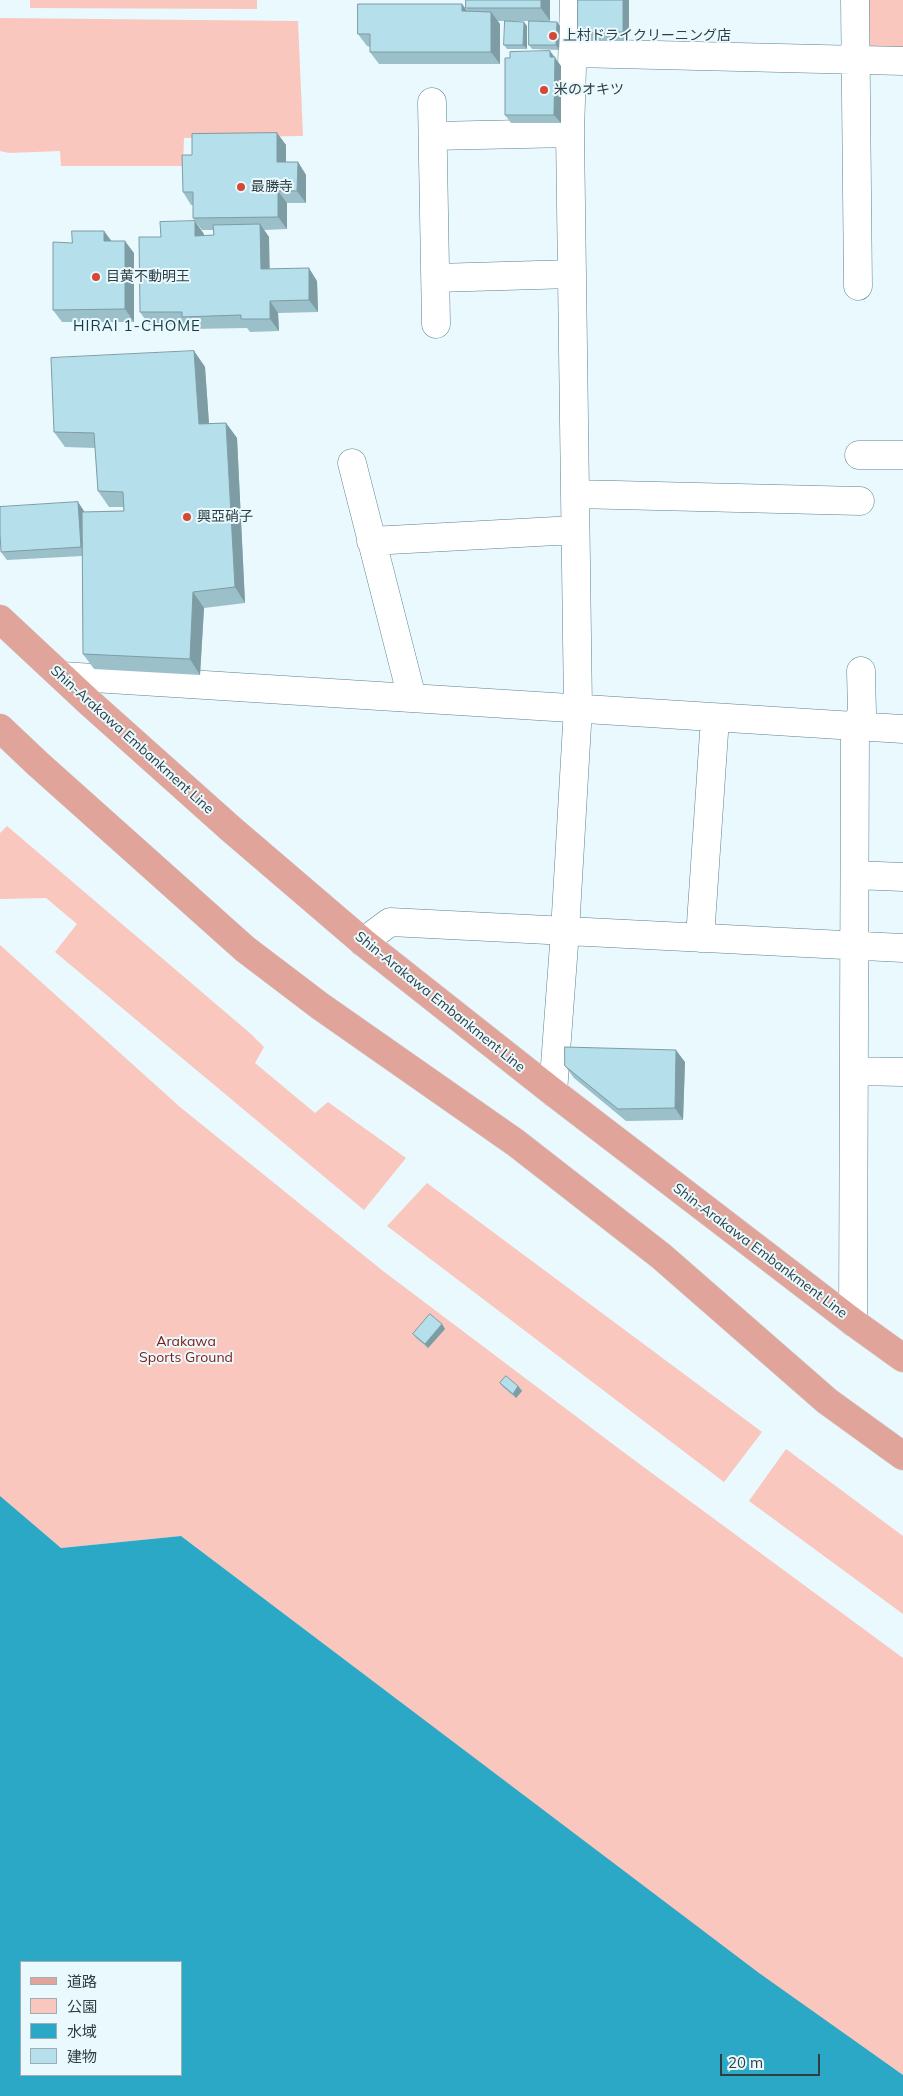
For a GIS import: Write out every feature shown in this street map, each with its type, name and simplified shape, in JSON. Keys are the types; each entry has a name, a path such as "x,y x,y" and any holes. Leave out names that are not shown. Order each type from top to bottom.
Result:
{"main road":[{"name":"Shin-Arakawa Embankment Line","path":"0,619 231,829 363,942 553,1092 853,1322 903,1358"},
{"path":"0,728 45,771 245,949 320,1006 516,1143 661,1256 827,1401 903,1456"}],"street":[{"path":"553,1092 565,931 578,708 570,133 574,53 574,0"},
{"path":"855,0 858,286"},
{"path":"574,53 903,61"},
{"path":"432,102 436,324"},
{"path":"433,136 570,133"},
{"path":"436,278 572,274"},
{"path":"859,455 903,455"},
{"path":"352,463 412,698"},
{"path":"575,494 860,501"},
{"path":"371,541 576,530"},
{"path":"853,1322 855,726 862,713 861,671"},
{"path":"62,676 903,729"},
{"path":"700,938 715,718"},
{"path":"855,875 903,877"},
{"path":"363,942 390,922 903,948"},
{"path":"854,1071 903,1072"}],"green space":[{"path":"30,0 257,0 257,9 30,8"},
{"path":"865,0 903,0 903,52 865,51"},
{"path":"0,18 298,21 303,136 184,138 183,166 61,166 60,151 9,153 0,151"},
{"path":"7,826 251,1034 264,1047 255,1063 315,1113 328,1102 406,1158 364,1210 55,952 77,924 46,898 0,899 0,833"},
{"name":"Arakawa Sports Ground","path":"0,945 180,1107 383,1271 626,1454 903,1658 903,2075 768,1981 181,1536 61,1548 0,1498"},
{"path":"427,1183 762,1432 724,1482 387,1226"},
{"path":"786,1449 903,1536 903,1614 749,1501"}],"water":[{"path":"0,1496 61,1548 181,1536 759,1973 903,2075 903,2096 0,2096"}],"building":[{"path":"466,0 541,0 541,8 466,8"},
{"path":"578,0 623,0 623,32 578,33"},
{"path":"358,4 462,4 462,11 491,12 491,52 370,52 370,34 358,34"},
{"path":"505,21 524,22 523,45 504,45"},
{"path":"529,21 557,22 556,45 529,45"},
{"path":"550,51 550,57 555,57 554,115 505,115 505,58 510,58 510,52"},
{"path":"277,133 277,162 298,162 297,191 278,191 278,217 193,218 193,192 183,192 182,155 192,155 192,134"},
{"path":"195,221 195,236 214,235 213,225 260,224 261,269 309,268 309,300 270,301 270,319 241,319 241,315 182,317 182,312 140,312 139,237 161,237 160,222"},
{"path":"72,231 104,231 104,241 125,241 125,309 53,310 53,242 72,243"},
{"name":"興亞硝子","path":"194,351 199,424 226,423 235,587 193,592 190,659 83,654 82,512 124,511 123,492 98,491 94,433 54,432 51,358"},
{"path":"78,502 81,547 1,552 0,507"},
{"path":"565,1047 676,1050 675,1108 618,1109 565,1066"},
{"path":"430,1314 442,1324 425,1344 413,1334"},
{"path":"506,1376 518,1386 513,1394 500,1383"}],"place":[{"name":"上村ドライクリーニング店","path":"553,36"},
{"name":"米のオキツ","path":"544,90"},
{"name":"最勝寺","path":"241,187"},
{"name":"目黄不動明王","path":"96,277"},
{"name":"興亞硝子","path":"187,517"}],"district":[{"name":"HIRAI 1-CHOME","path":"137,326"}]}
